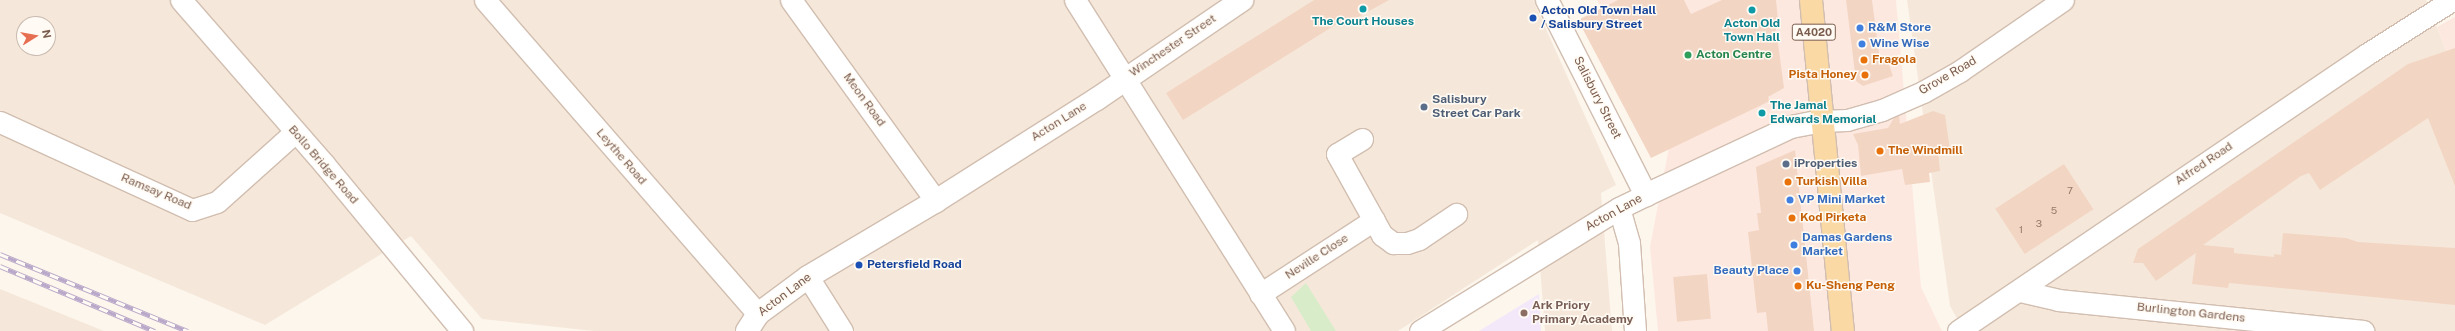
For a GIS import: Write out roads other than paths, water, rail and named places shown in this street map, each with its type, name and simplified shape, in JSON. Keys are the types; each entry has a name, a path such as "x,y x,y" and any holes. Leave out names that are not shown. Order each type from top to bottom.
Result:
{"main road":[{"name":"Winchester Street","path":"1124,79 1242,0"},
{"name":"Salisbury Street","path":"1547,0 1646,196"},
{"name":"A4020","path":"1811,0 1821,121 1843,331"},
{"name":"Acton Lane","path":"752,323 808,277 936,201 1124,79"},
{"name":"Acton Lane","path":"1646,196 1791,127 1821,121"}],"street":[{"name":"Bollo Bridge Road","path":"181,0 295,132 462,331"},
{"name":"Leythe Road","path":"485,0 752,323"},
{"name":"Meon Road","path":"791,0 936,201"},
{"path":"1075,0 1124,79 1146,109 1284,331"},
{"name":"Grove Road","path":"1821,121 1841,122 1882,110 1923,92 1960,71 2063,0"},
{"name":"Alfred Road","path":"1958,331 2366,54 2452,0"},
{"name":"Ramsay Road","path":"0,122 192,210 217,202 295,132"},
{"path":"1362,139 1337,154 1382,235 1393,243 1407,243 1456,214"},
{"name":"Acton Lane","path":"1420,331 1619,208 1646,196"},
{"path":"1619,208 1629,243 1635,331"},
{"name":"Neville Close","path":"1260,294 1374,220"},
{"path":"808,277 842,331"},
{"name":"Burlington Gardens","path":"2020,290 2058,300 2363,331"}],"railway":[{"path":"0,254 188,331"},
{"path":"0,266 155,331"}],"place":[{"name":"The Court Houses","path":"1363,9"},
{"name":"Acton Old Town Hall","path":"1752,10"},
{"name":"Acton Old Town Hall / Salisbury Street","path":"1533,18"},
{"name":"R&M Store","path":"1860,28"},
{"name":"Wine Wise","path":"1862,44"},
{"name":"Acton Centre","path":"1688,55"},
{"name":"Fragola","path":"1864,60"},
{"name":"Pista Honey","path":"1865,75"},
{"name":"Salisbury Street Car Park","path":"1424,107"},
{"name":"The Jamal Edwards Memorial","path":"1762,113"},
{"name":"The Windmill","path":"1880,151"},
{"name":"iProperties","path":"1786,164"},
{"name":"Turkish Villa","path":"1788,182"},
{"name":"VP Mini Market","path":"1790,200"},
{"name":"Kod Pirketa","path":"1792,218"},
{"name":"Damas Gardens Market","path":"1794,245"},
{"name":"Petersfield Road","path":"859,265"},
{"name":"Beauty Place","path":"1797,271"},
{"name":"Ku-Sheng Peng","path":"1798,286"},
{"name":"Ark Priory Primary Academy","path":"1524,313"}]}
